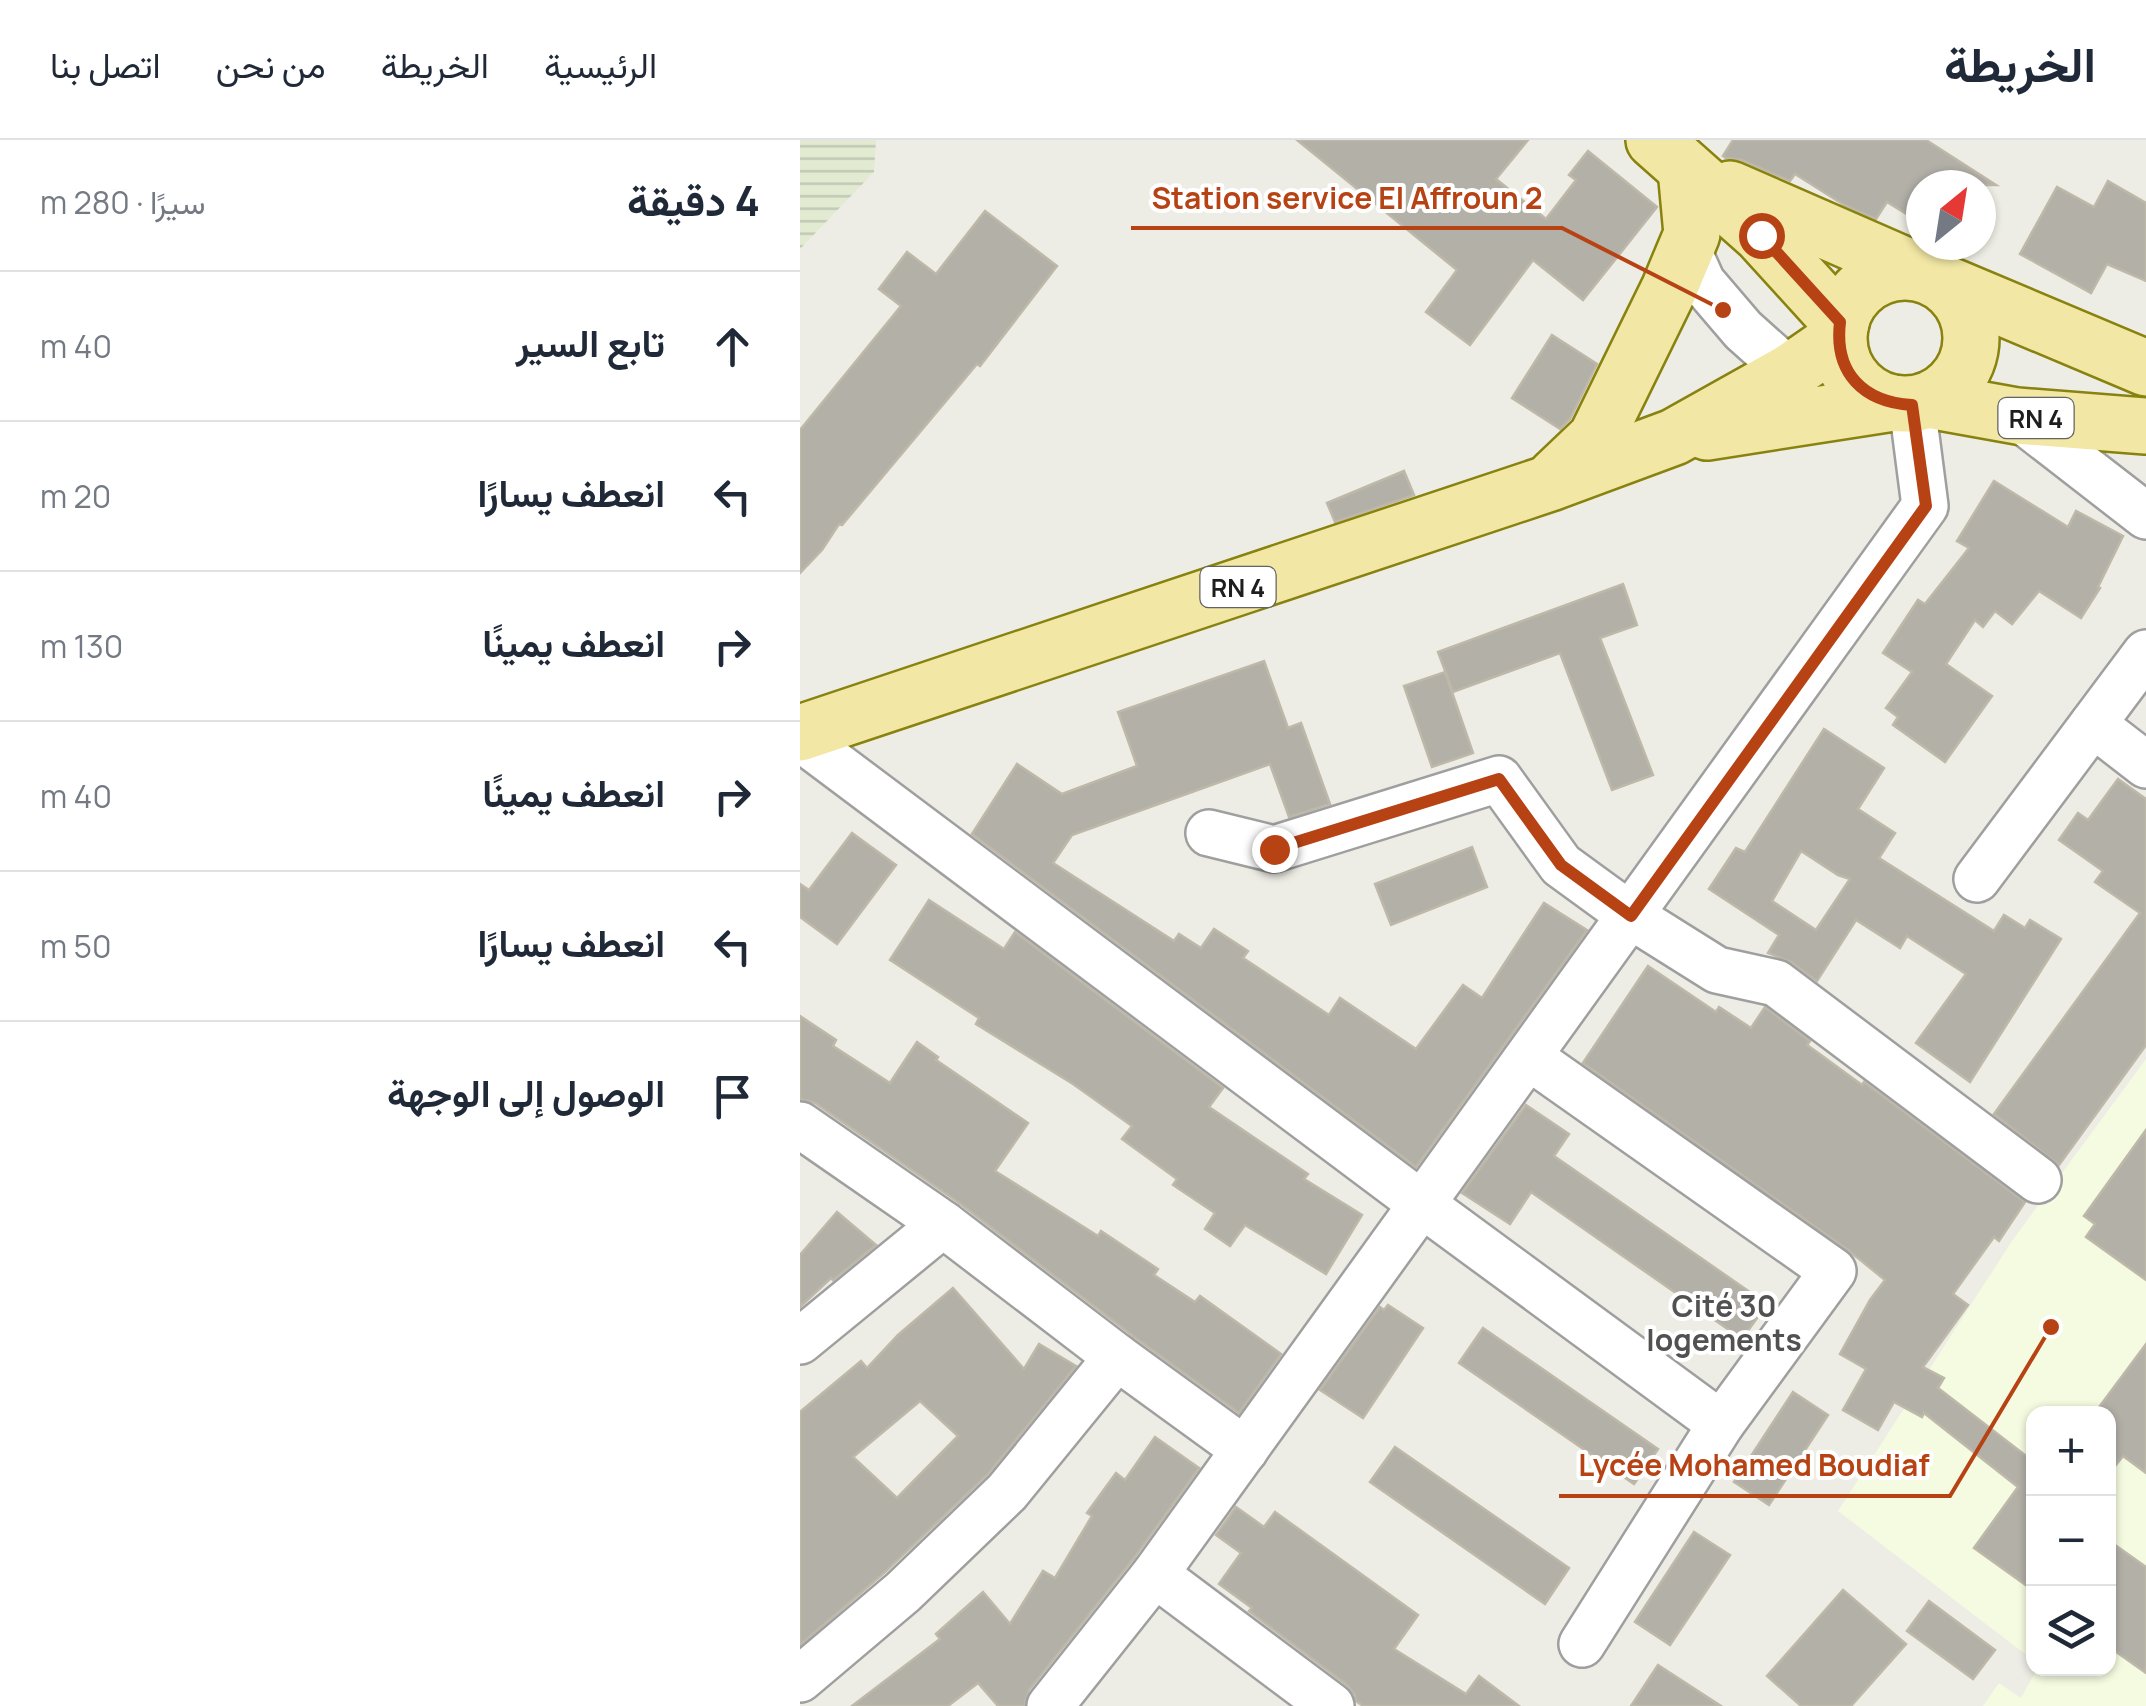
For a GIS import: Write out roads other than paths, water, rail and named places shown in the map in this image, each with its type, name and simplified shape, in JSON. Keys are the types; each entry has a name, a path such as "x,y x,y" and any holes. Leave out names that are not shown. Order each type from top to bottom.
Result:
{"main road":[{"path":"1550,483 1596,438 1692,234 1670,155"},
{"path":"1670,155 1932,277 2146,368"},
{"path":"1670,155 1761,235 1839,331"},
{"path":"1897,271 1932,277 1965,307 1973,336 1966,366 1944,392 1911,403 1871,395 1848,374 1843,362 1839,331 1842,314 1855,293 1880,275 1897,271"},
{"name":"RN 4","path":"800,736 1550,483 1674,437 1790,372 1839,331"},
{"name":"RN 4","path":"1674,437 1911,403 2146,426"}],"street":[{"path":"1686,246 1702,282 1743,330 1790,372"},
{"path":"1050,1706 1246,1450 1926,506 1911,403"},
{"path":"2017,416 2146,516"},
{"path":"1978,878 2146,653"},
{"path":"2093,724 2146,765"},
{"path":"800,736 1422,1205 1721,1424"},
{"path":"1209,833 1274,849 1499,779 1561,865 1631,916 1717,970 1776,983 2038,1180"},
{"path":"1530,1057 1833,1271 1721,1424 1582,1644"},
{"path":"800,1125 943,1224 1246,1450"},
{"path":"800,1341 943,1224"},
{"path":"800,1679 903,1592 1006,1492 1117,1357"},
{"path":"1154,1574 1331,1706"}],"place":[{"name":"Station service El Affroun 2","path":"1723,310"},
{"name":"Lycée Mohamed Boudiaf","path":"2051,1327"}],"district":[{"name":"Cité 30 logements","path":"1724,1322"}]}
